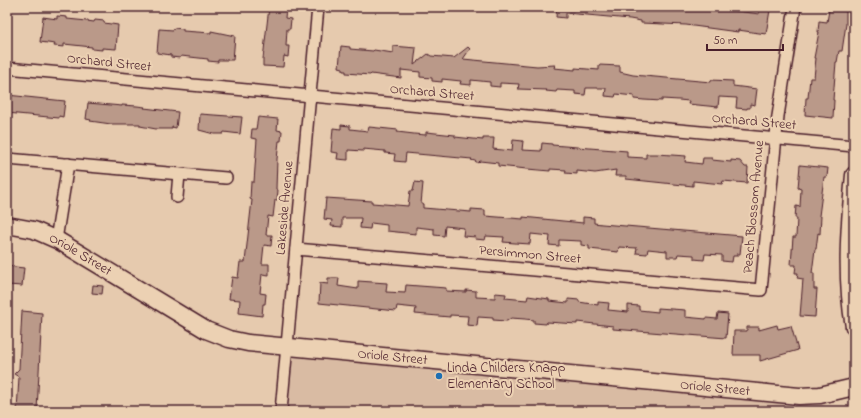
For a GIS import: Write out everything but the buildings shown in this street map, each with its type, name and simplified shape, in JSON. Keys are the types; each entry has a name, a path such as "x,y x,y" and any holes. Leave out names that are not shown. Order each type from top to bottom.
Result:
{"street":[{"name":"Lakeside Avenue","path":"281,411 318,7"},
{"name":"Peach Blossom Avenue","path":"762,290 781,94 795,7"},
{"name":"Orchard Street","path":"7,68 854,146"},
{"path":"7,159 226,178"},
{"path":"56,240 68,164"},
{"path":"177,197 179,174"},
{"path":"854,175 849,227 848,268 854,327"},
{"name":"Oriole Street","path":"7,225 34,230 56,240 206,330 229,339 248,343 799,396 820,395 854,387"},
{"name":"Persimmon Street","path":"296,249 762,290"}],"shaded area":[{"name":"Linda Childers Knapp Elementary School","path":"287,347 825,394 824,411 281,411"}],"place":[{"name":"Linda Childers Knapp Elementary School","path":"439,376"}]}
